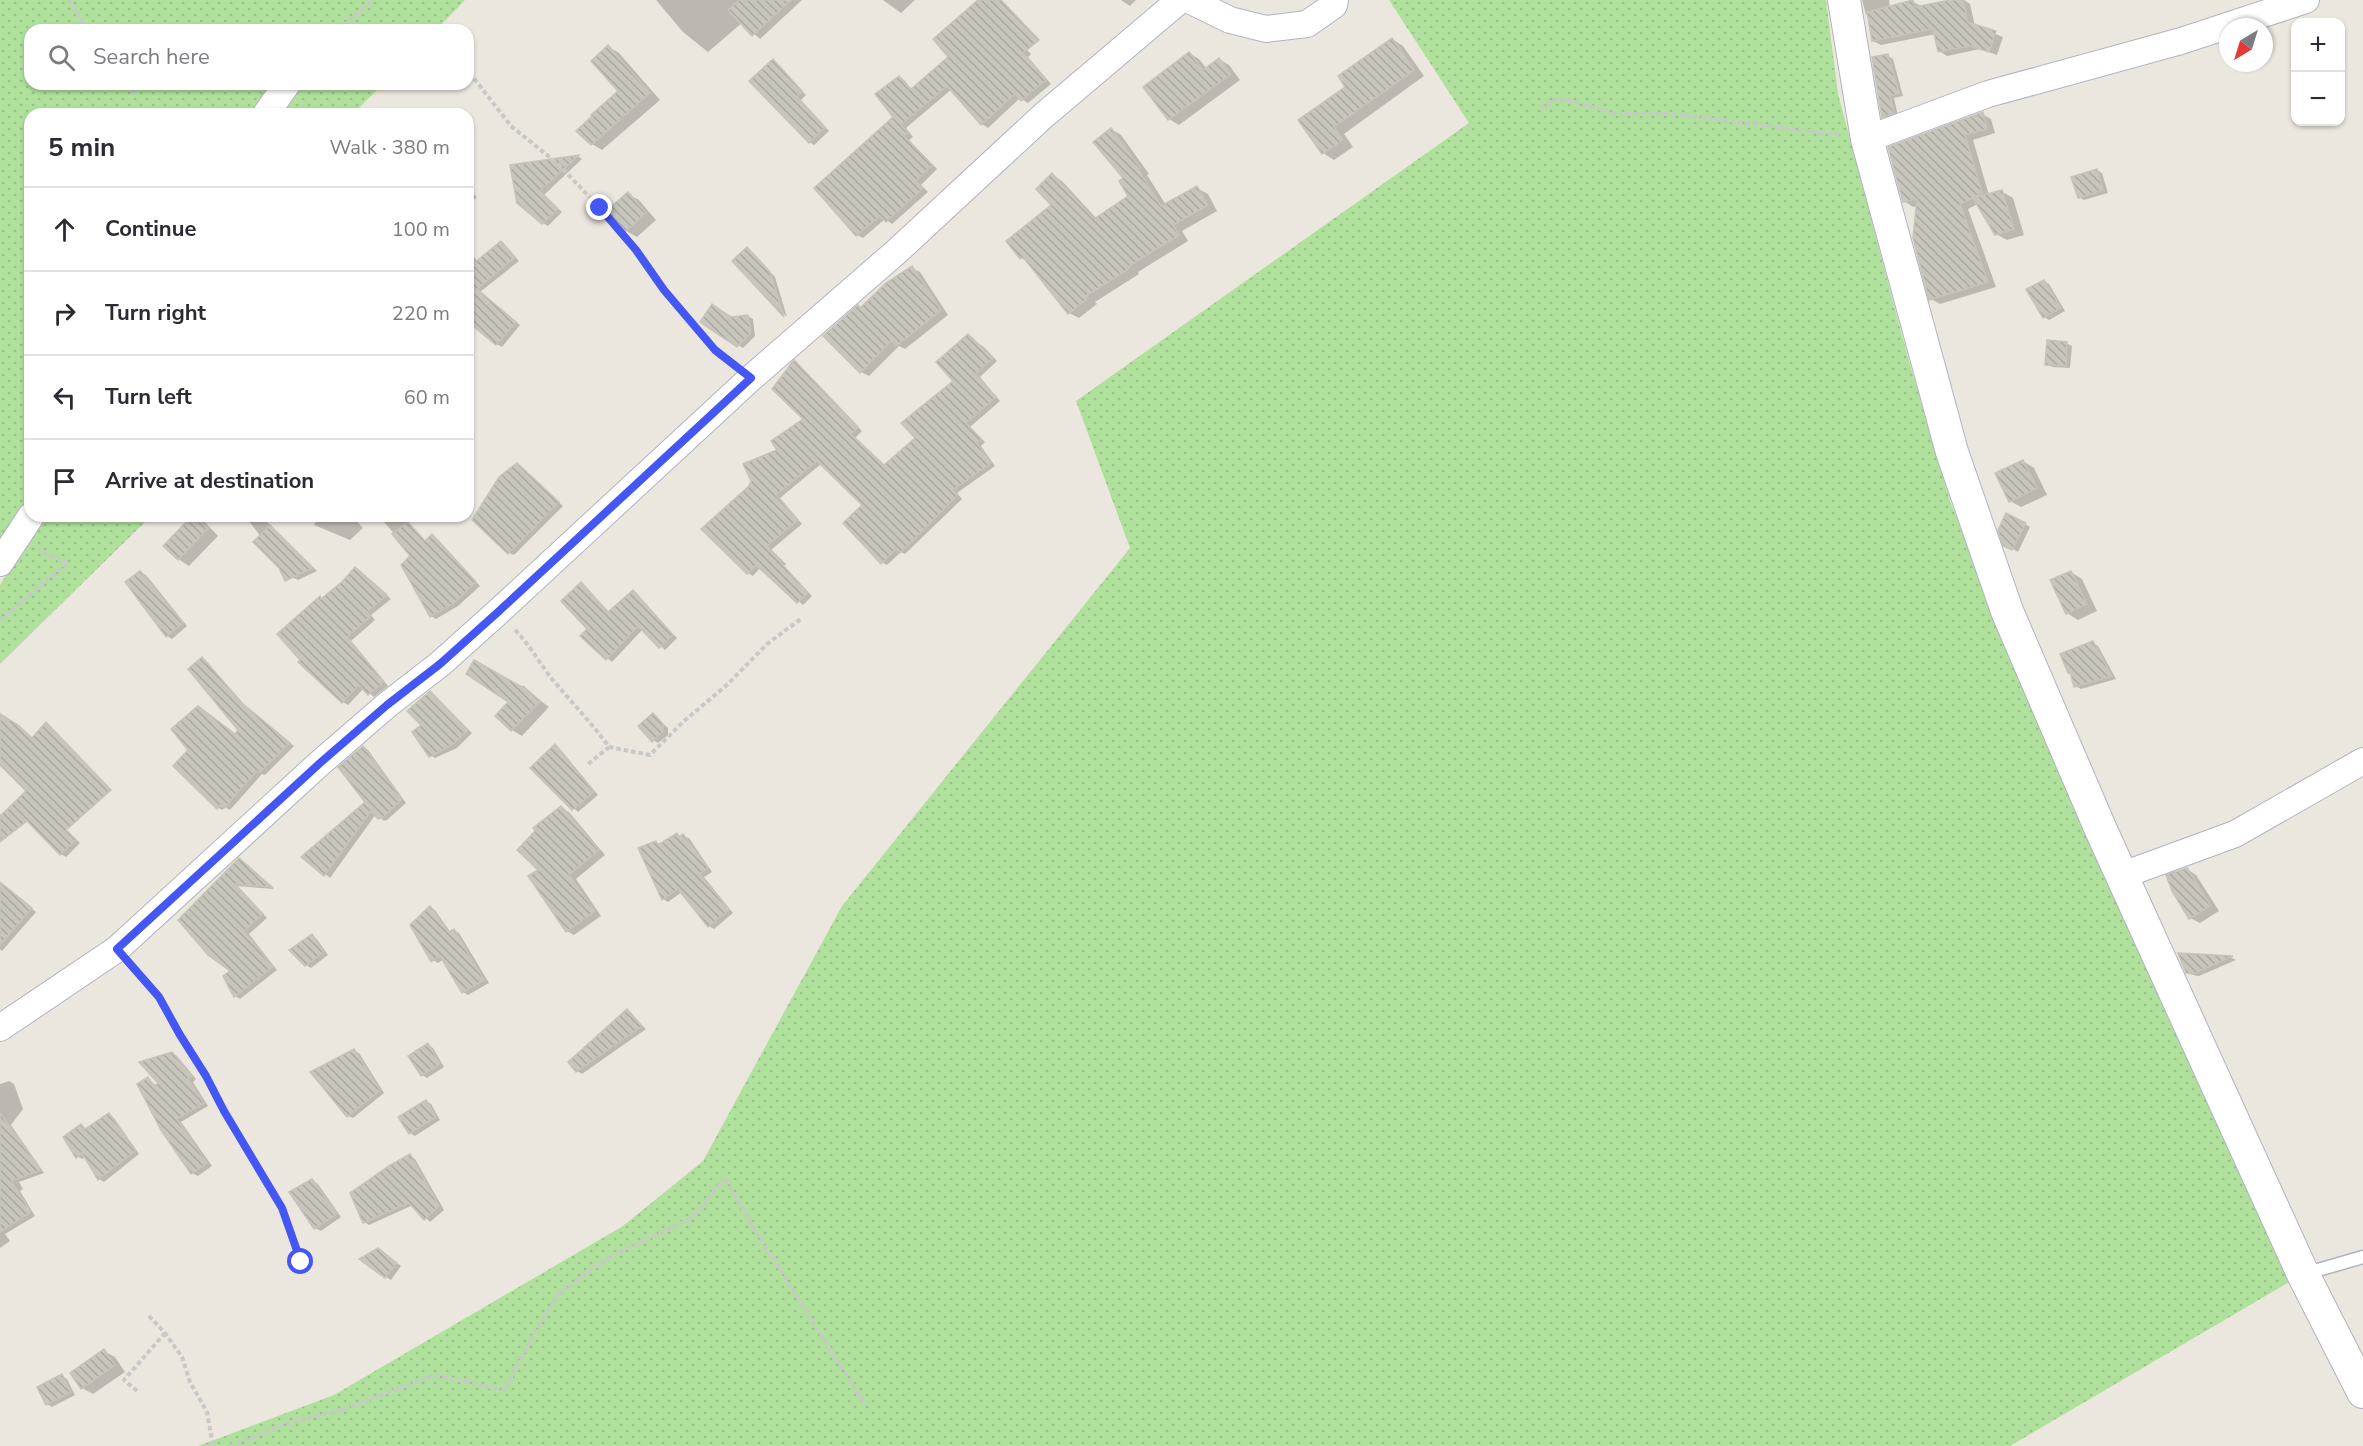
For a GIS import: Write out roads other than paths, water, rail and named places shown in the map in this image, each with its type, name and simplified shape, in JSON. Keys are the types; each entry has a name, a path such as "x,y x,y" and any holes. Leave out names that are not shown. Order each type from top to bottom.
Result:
{"street":[{"path":"0,1028 117,949 320,763 387,705 440,664 498,612 751,378 895,254 1043,116 1180,0"},
{"path":"1189,0 1230,20 1266,29 1307,24 1334,5 1335,0"},
{"path":"1844,0 1867,139 1956,464 2007,611 2101,830 2303,1274 2363,1392"},
{"path":"1867,139 1988,94 2181,41 2306,0"},
{"path":"270,108 283,90"},
{"path":"0,563 27,522"},
{"path":"2123,875 2235,834 2363,761"}],"lane":[{"path":"2303,1274 2363,1257"}]}
